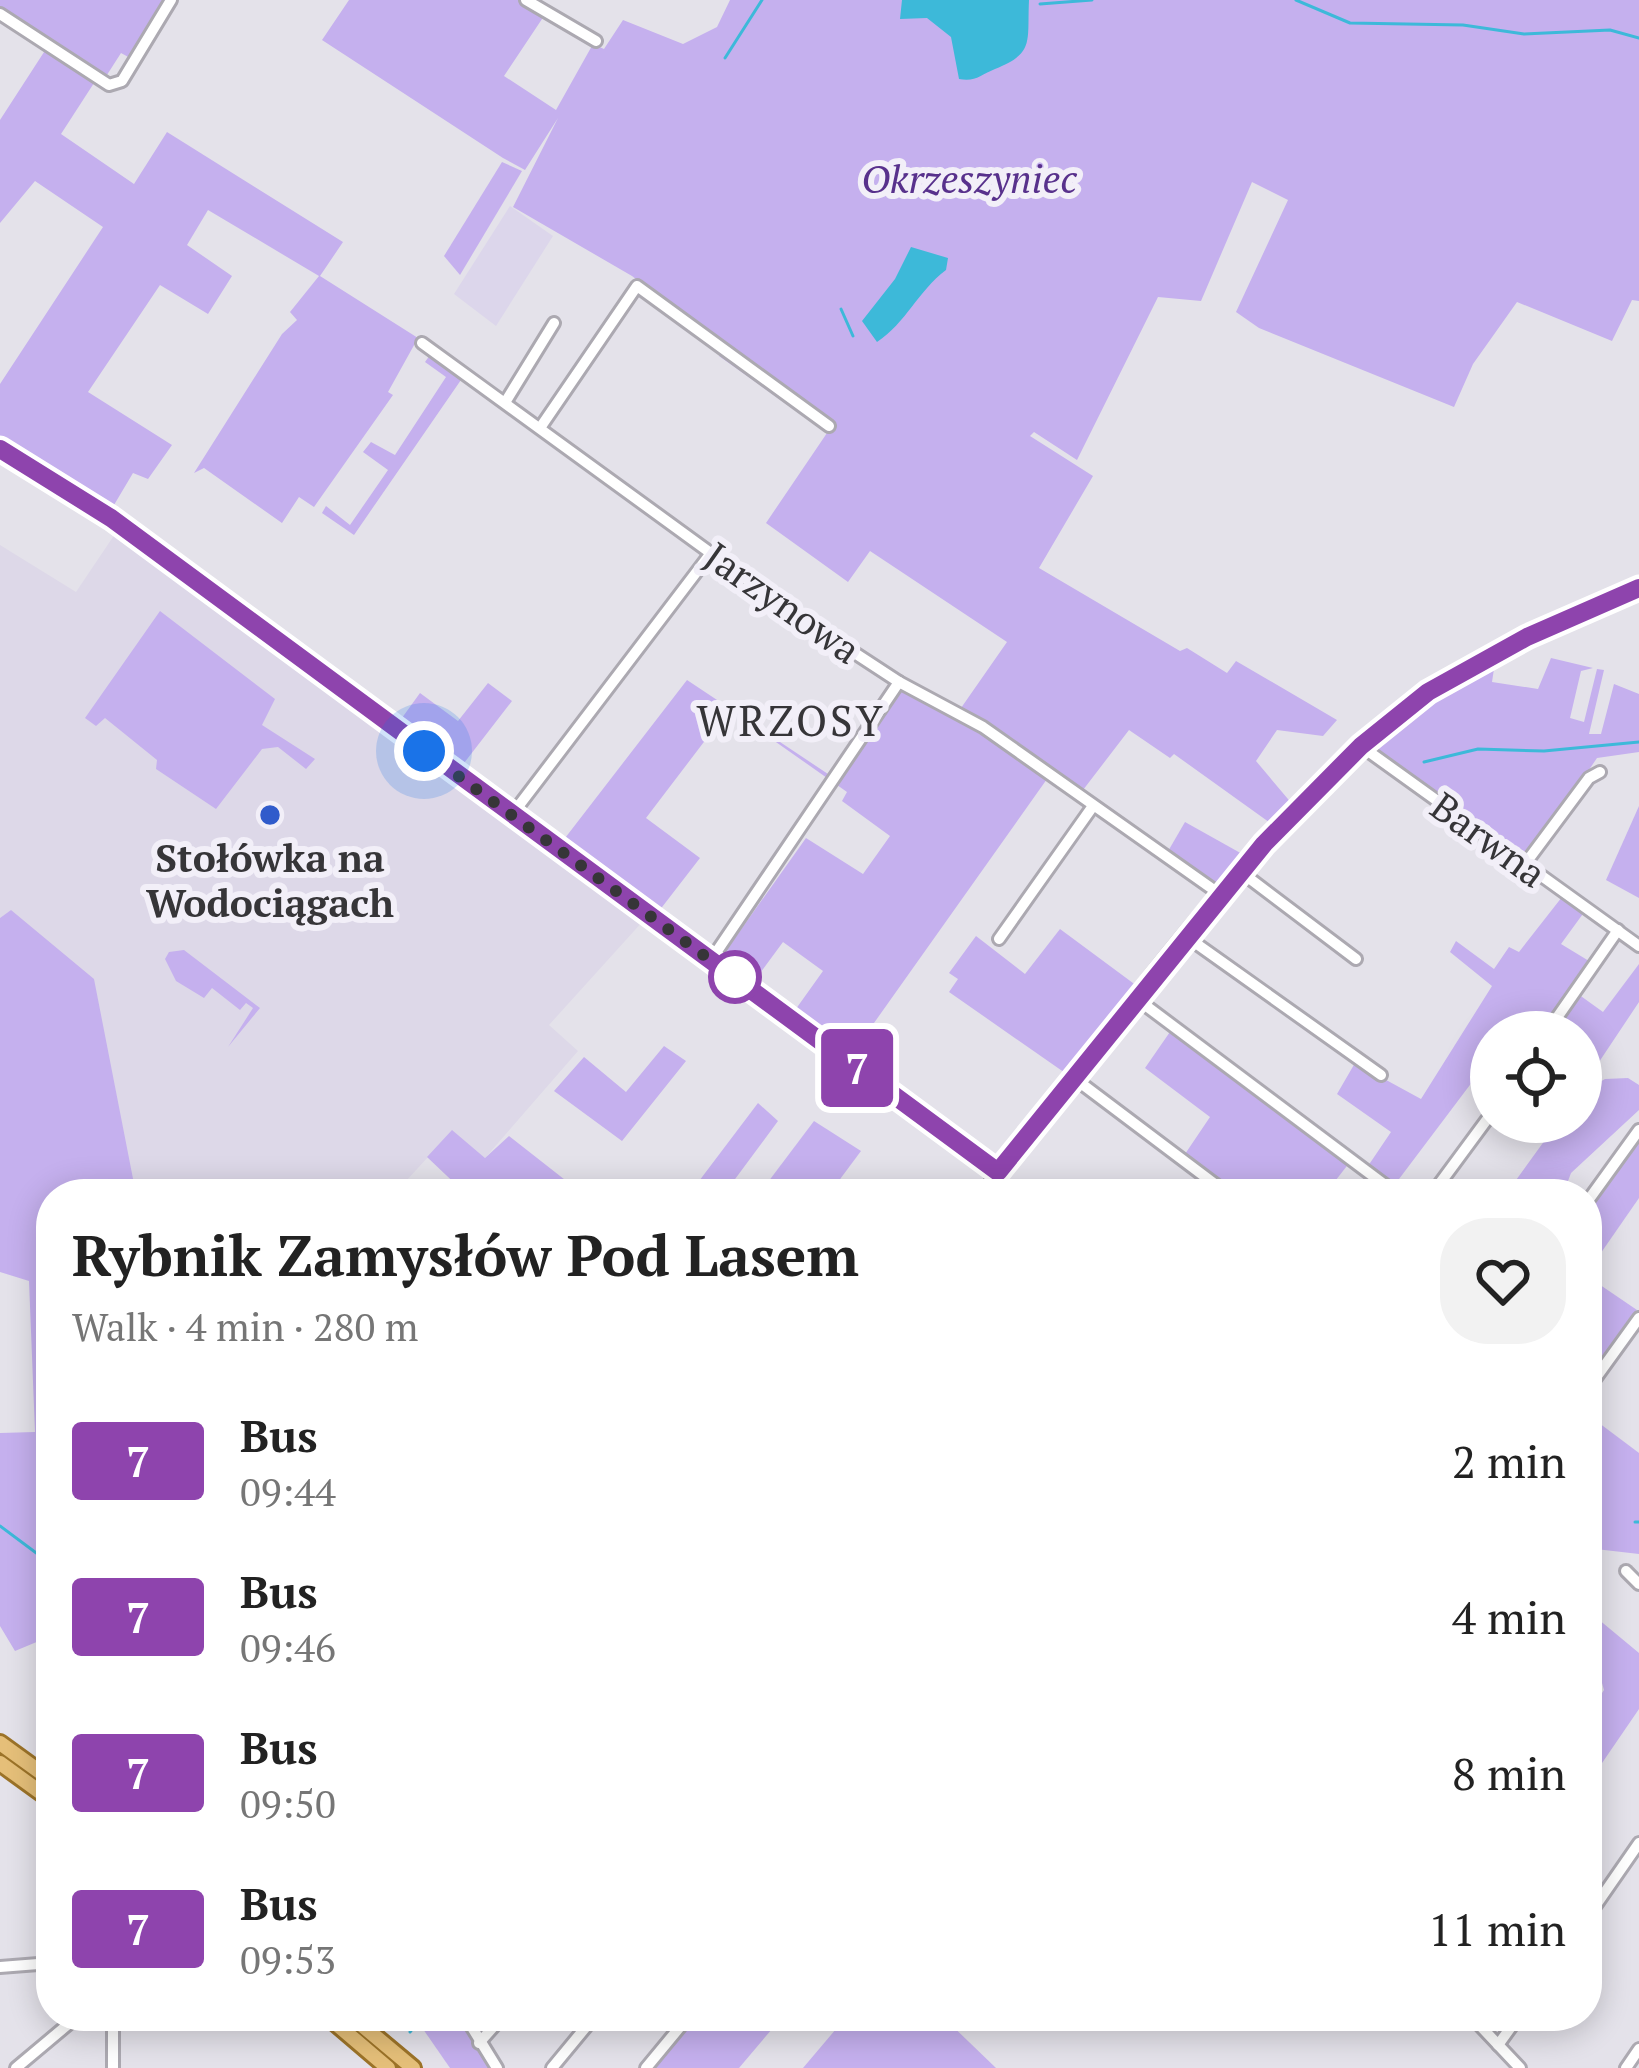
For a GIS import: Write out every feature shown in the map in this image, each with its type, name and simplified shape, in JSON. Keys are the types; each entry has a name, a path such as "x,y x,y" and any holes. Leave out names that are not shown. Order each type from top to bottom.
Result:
{"main road":[{"path":"0,1743 36,1769"},
{"path":"0,1763 36,1789"},
{"path":"345,2031 388,2068"},
{"path":"369,2031 413,2068"}],"street":[{"path":"0,14 109,85 122,81 170,0"},
{"path":"526,0 596,41"},
{"path":"541,428 637,286 829,426"},
{"path":"506,401 554,323"},
{"name":"Jarzynowa","path":"422,343 711,553 899,682 983,727 1222,895"},
{"path":"0,449 111,518 998,1172"},
{"path":"511,816 711,553"},
{"path":"992,1179 1241,872 1361,746 1428,692 1527,637 1639,588"},
{"path":"711,960 899,682"},
{"name":"Barwna","path":"1361,746 1639,946"},
{"path":"1525,864 1589,778 1600,772"},
{"path":"999,939 1093,806"},
{"path":"1241,872 1356,959"},
{"path":"1562,1011 1618,931"},
{"path":"1187,937 1381,1075"},
{"path":"1137,998 1377,1179"},
{"path":"1074,1078 1208,1179"},
{"path":"1602,1181 1639,1130"},
{"path":"1443,1179 1470,1142"},
{"path":"1602,1369 1639,1318"},
{"path":"1626,1571 1639,1584"},
{"path":"1602,1897 1639,1844"},
{"path":"0,1967 36,1964"},
{"path":"16,2068 59,2031"},
{"path":"112,2031 113,2068"},
{"path":"473,2031 497,2068"},
{"path":"479,2043 490,2031"},
{"path":"552,2068 583,2031"},
{"path":"646,2068 677,2031"},
{"path":"1485,2031 1520,2068"},
{"path":"1498,2045 1508,2031"},
{"path":"1626,2068 1639,2049"}],"shaded area":[{"path":"510,206 553,236 496,326 454,294"},
{"path":"121,525 262,637 644,920 549,1025 578,1051 485,1158 452,1131 408,1179 127,1179 11,910 0,918 0,545 76,592"}],"green space":[{"path":"0,0 166,0 132,59 121,53 105,78 0,11"},
{"name":"Okrzeszyniec","path":"349,0 518,0 544,16 504,76 556,110 593,44 604,49 623,20 683,44 717,27 730,0 1639,0 1639,301 1632,300 1612,341 1517,302 1473,364 1454,407 1259,328 1236,312 1288,200 1252,182 1201,301 1158,297 1077,460 1034,432 1030,436 1093,476 1039,568 1180,651 1187,648 1227,673 1236,661 1337,720 1323,736 1277,730 1256,761 1293,805 1273,825 1174,754 1170,758 1129,730 1083,790 1047,779 852,1054 793,1013 823,971 783,942 752,984 720,959 806,838 863,874 890,836 842,801 847,792 729,709 646,818 700,858 659,911 562,842 687,680 831,776 897,674 961,708 1007,642 870,551 848,582 766,523 827,433 719,356 734,355 632,276 513,207 558,118 525,170 503,158 322,40"},
{"path":"46,49 94,83 61,134 134,184 167,132 343,242 320,276 418,338 388,392 393,395 314,507 299,497 282,523 204,468 194,473 282,334 297,320 290,312 319,276 208,210 187,245 232,276 208,314 160,285 88,392 172,445 148,479 133,473 111,510 0,442 0,384 103,227 35,181 0,223 0,120"},
{"path":"502,162 522,171 460,275 444,256"},
{"path":"430,355 463,377 354,535 322,513 326,506 350,525 388,470 363,452 371,442 395,455 446,377 425,362"},
{"path":"160,611 275,699 262,725 315,759 306,769 278,747 262,749 216,809 156,769 157,760 105,718 96,726 85,718"},
{"path":"1551,658 1593,668 1581,671 1570,718 1584,722 1597,669 1604,670 1589,734 1601,734 1614,684 1639,694 1639,752 1597,758 1527,861 1376,753 1374,744 1448,688 1495,662 1492,682 1538,689"},
{"path":"488,683 512,701 461,767 399,722 420,693 458,721"},
{"path":"1639,806 1639,898 1606,880"},
{"path":"1185,822 1244,855 1218,885 1167,853"},
{"path":"1562,897 1585,911 1561,944 1589,961 1578,994 1602,1011 1476,1011 1492,986 1450,952 1456,941 1494,969 1509,947 1519,952"},
{"path":"11,910 94,979 133,1179 36,1179 36,1642 15,1651 0,1626 0,1433 35,1432 29,1281 0,1272 0,918"},
{"path":"1060,929 1137,986 1068,1075 949,992 958,979 949,973 976,936 1025,974"},
{"path":"184,950 260,1008 228,1047 253,1008 246,1003 240,1010 212,988 204,998 176,981 165,959 169,952"},
{"path":"1639,964 1639,1002 1602,1058 1602,1011"},
{"path":"1470,1021 1470,1085 1399,1179 1383,1179 1368,1166 1391,1132 1337,1094 1355,1063 1421,1099"},
{"path":"1172,1029 1350,1162 1337,1179 1213,1179 1183,1157 1210,1117 1145,1068"},
{"path":"664,1046 686,1061 622,1141 554,1091 584,1057 626,1092"},
{"path":"1628,1078 1639,1085 1639,1110 1569,1179 1517,1179 1543,1143 1602,1143 1602,1081"},
{"path":"758,1103 778,1121 735,1179 701,1179"},
{"path":"814,1121 861,1151 840,1179 770,1179"},
{"path":"452,1130 485,1158 509,1136 564,1179 450,1179 427,1157"},
{"path":"1639,1135 1639,1198 1602,1251 1602,1188"},
{"path":"1602,1286 1637,1310 1605,1357 1602,1355"},
{"path":"1602,1425 1639,1453 1639,1554 1602,1550"},
{"path":"1602,1622 1639,1653 1639,1709 1602,1763 1602,1693"},
{"path":"424,2031 472,2031 494,2068 450,2068"},
{"path":"682,2031 770,2031 739,2068 652,2068"},
{"path":"834,2031 958,2031 996,2068 803,2068"}],"water":[{"path":"902,0 1029,0 1026,44 1008,63 974,79 959,79 951,37 927,18 900,19"},
{"path":"911,247 948,258 946,270 877,342 862,321 895,279"}],"waterway":[{"path":"725,58 762,0"},
{"path":"1040,4 1092,0"},
{"path":"1296,0 1350,23 1463,25 1524,34 1610,30 1639,38"},
{"path":"841,309 853,336"},
{"path":"1424,762 1478,749 1544,751 1639,742"},
{"path":"0,1526 36,1553"}],"bus line":[{"name":"7","path":"0,449 111,518 998,1172 1264,844 1361,746 1428,692 1527,637 1639,588"}],"place":[{"name":"Stołówka na Wodociągach","path":"270,815"}],"district":[{"name":"WRZOSY","path":"791,720"}],"route":[{"path":"424,751 746,986 735,977"}]}
